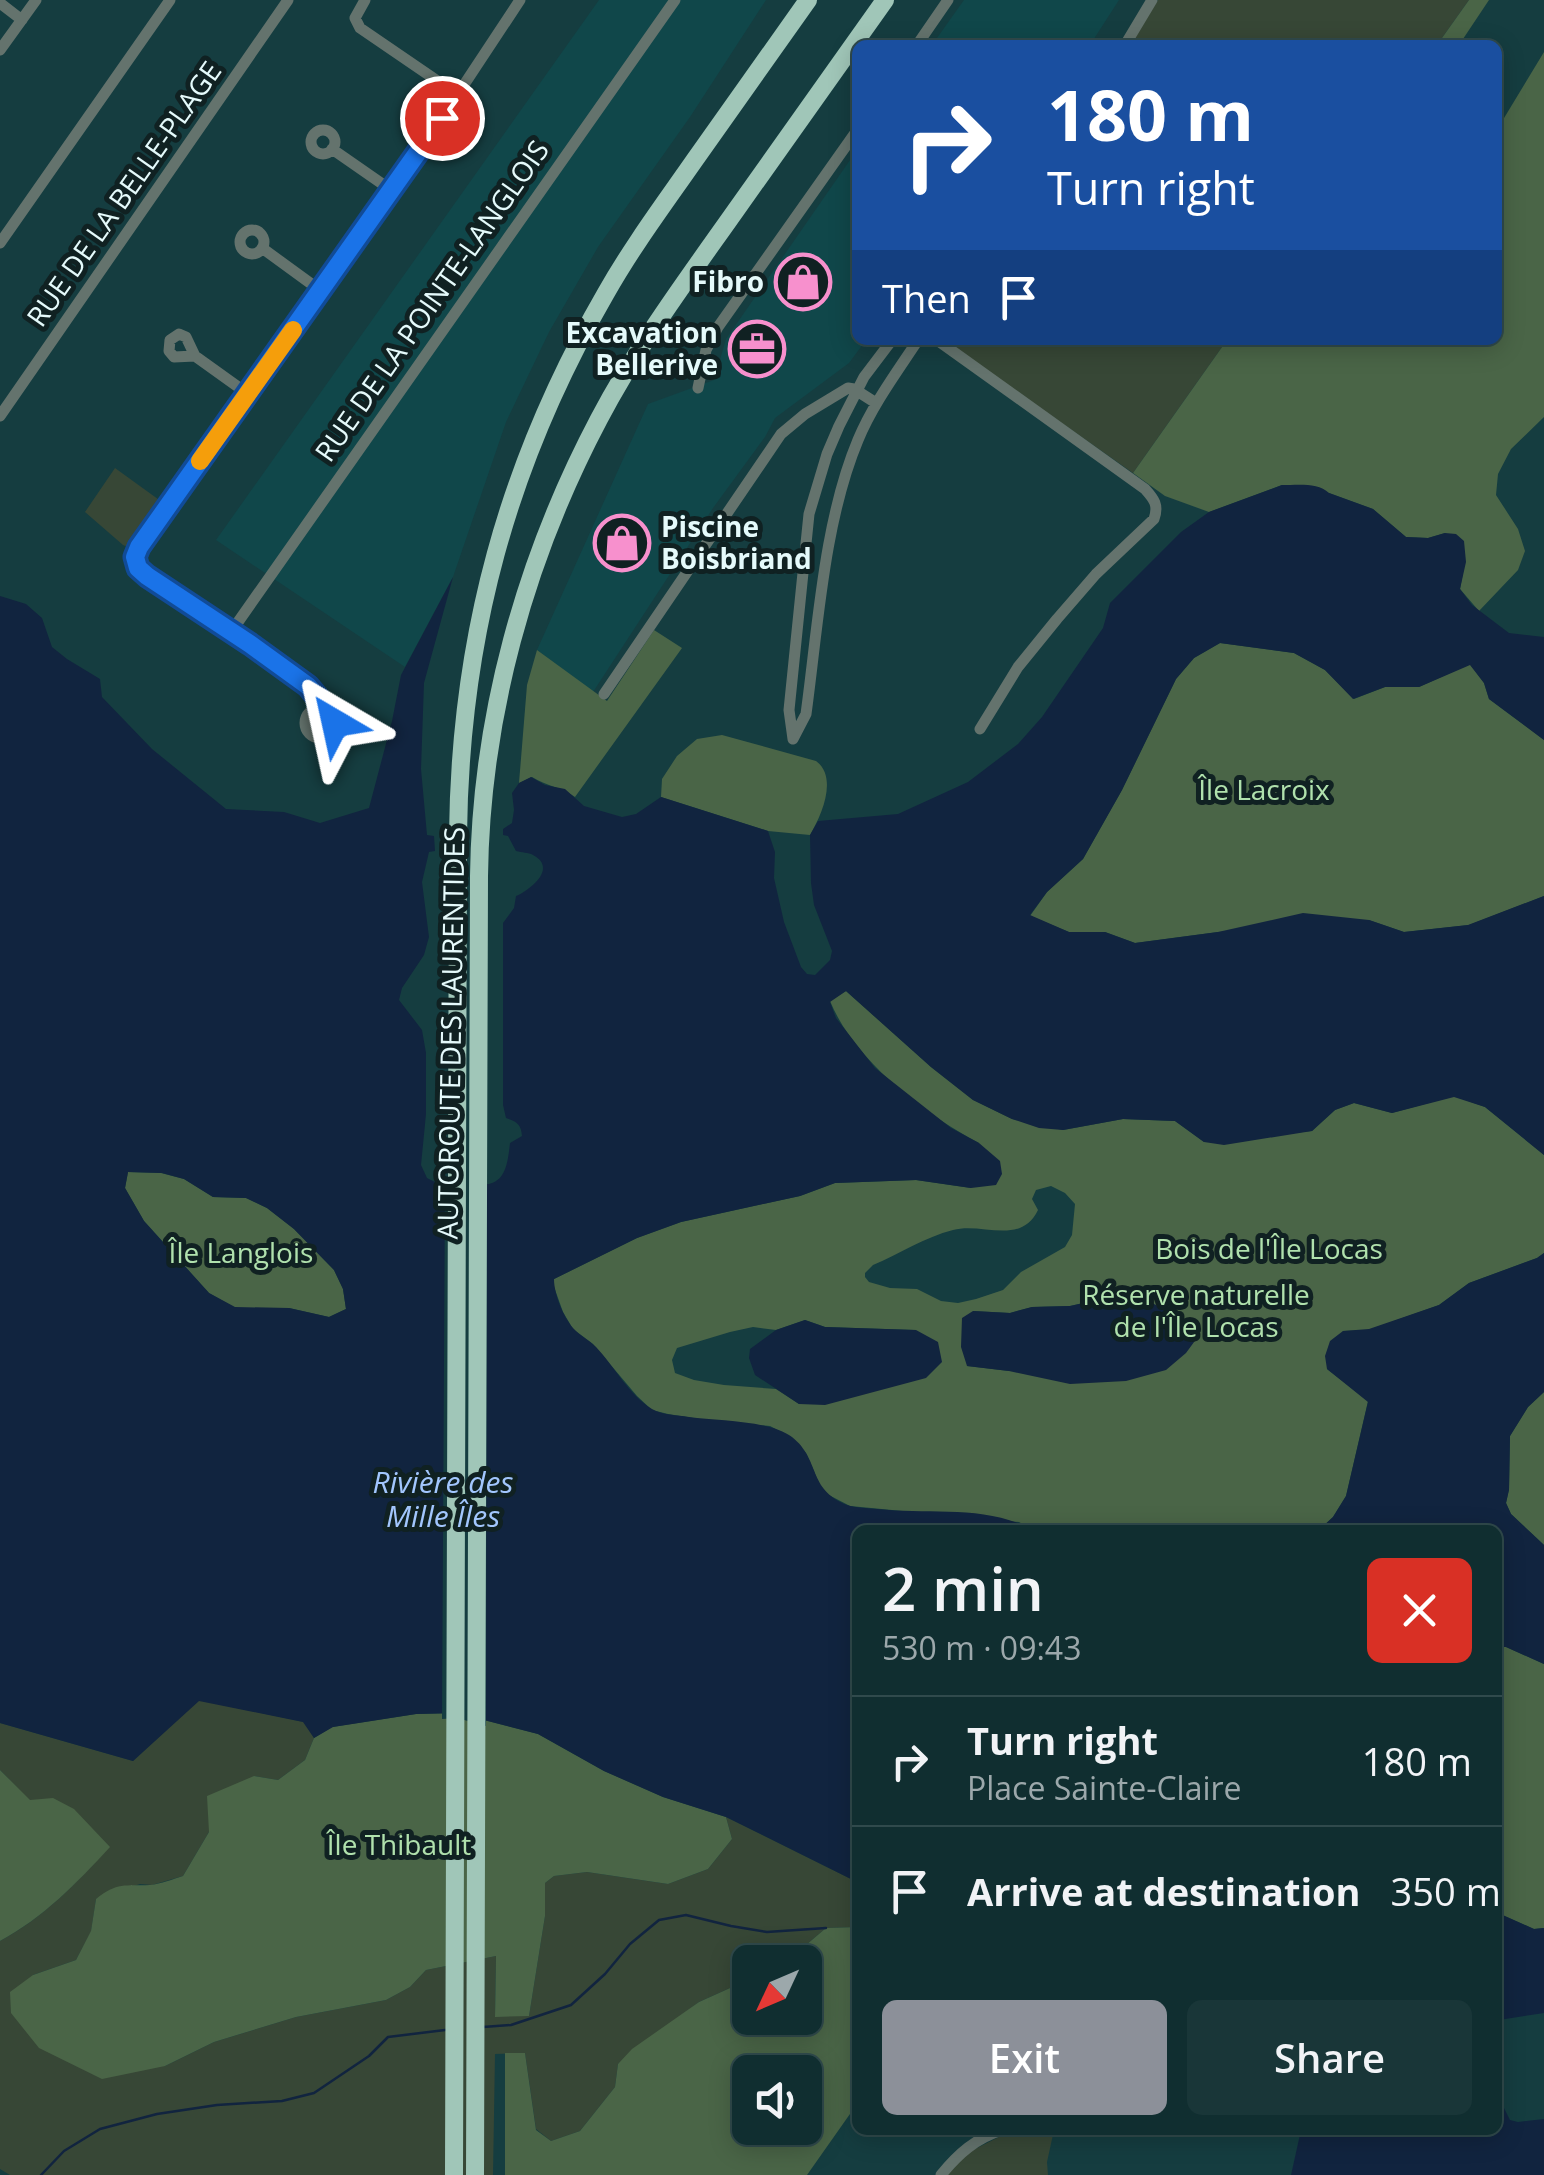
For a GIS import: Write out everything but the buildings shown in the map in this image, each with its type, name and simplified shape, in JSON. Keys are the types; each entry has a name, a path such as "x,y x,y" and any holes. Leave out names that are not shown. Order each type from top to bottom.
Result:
{"highway":[{"name":"AUTOROUTE DES LAURENTIDES","path":"454,2175 460,752 474,648 504,523 547,406 574,350 663,205 808,0"},
{"name":"AUTOROUTE DES LAURENTIDES","path":"857,40 885,0"},
{"name":"AUTOROUTE DES LAURENTIDES","path":"475,2175 478,944 482,804 504,672 539,555 594,430 646,339 852,47"}],"street":[{"path":"0,50 36,0"},
{"path":"0,243 170,0"},
{"name":"RUE DE LA BELLE-PLAGE","path":"0,416 288,0"},
{"path":"364,0 355,18 360,28 458,94"},
{"path":"320,709 318,698 308,686 142,572 135,557 520,0"},
{"name":"RUE DE LA POINTE-LANGLOIS","path":"230,632 675,0"},
{"path":"920,40 948,0"},
{"path":"1128,40 1152,0"},
{"path":"0,3 22,20"},
{"path":"698,388 706,350 718,327 852,137"},
{"path":"332,149 391,190"},
{"path":"262,248 321,290"},
{"path":"888,345 864,377 826,454 809,514 789,710 793,739 806,714 830,542 846,470 876,403 915,345"},
{"path":"944,345 1144,489 1154,498 1157,509 1154,519 1096,574 1018,667 980,729"},
{"path":"194,356 248,394"},
{"path":"604,694 781,434 848,388 876,403"},
{"path":"806,544 830,542"},
{"path":"940,2175 970,2145 988,2135"}],"shaded area":[{"path":"599,0 766,0 598,247 549,332 506,422 453,577 405,667 216,540"},
{"path":"964,0 1119,0 1093,40 936,40"},
{"path":"852,157 852,345 862,345 849,363 775,418 593,692 537,650 648,404 714,380 726,339"}],"green space":[{"path":"1158,0 1469,0 1441,40 1130,40"},
{"path":"1469,0 1489,0 1462,40 1441,40"},
{"path":"1544,52 1544,417 1511,449 1498,474 1496,495 1518,529 1525,551 1518,570 1479,611 1460,589 1465,562 1445,533 1428,538 1406,537 1373,509 1329,493 1282,485 1209,512 1165,496 1133,473 1223,345 1502,345 1502,121"},
{"path":"950,345 1223,345 1133,473"},
{"path":"115,468 162,502 130,548 85,512"},
{"path":"654,630 682,648 575,797 532,777 519,783 527,685 537,650 607,701"},
{"name":"Île Lacroix","path":"1220,643 1294,653 1325,670 1354,699 1385,687 1419,687 1470,664 1484,683 1489,699 1544,740 1544,896 1469,925 1404,932 1369,920 1135,943 1105,932 1069,932 1030,916 1047,892 1083,859 1176,679 1194,658"},
{"path":"722,735 816,761 823,768 826,796 810,835 768,831 661,797 662,779 677,756 697,739"},
{"name":"Bois de l'Île Locas","path":"846,991 973,1100 1012,1119 1063,1130 1123,1119 1175,1121 1204,1142 1312,1131 1335,1110 1354,1103 1392,1113 1454,1096 1485,1107 1544,1155 1544,1253 1469,1283 1439,1305 1369,1330 1343,1331 1327,1369 1368,1401 1346,1496 1324,1525 1024,1525 850,1506 823,1492 806,1453 791,1437 770,1426 652,1410 593,1344 573,1329 553,1284 554,1279 637,1238 681,1222 800,1196 835,1183 916,1180 971,1188 979,1143 936,1117 893,1083 841,1023 830,1001","holes":["1051,1186 1075,1204 1072,1235 1065,1247 1021,1272 1003,1290 958,1303 941,1301 917,1289 890,1288 865,1277 873,1265 943,1233 964,1228 1022,1227 1038,1210 1032,1199 1036,1190","1106,1298 1009,1371 967,1366 973,1311 1010,1313","805,1320 825,1327 915,1330 799,1404 776,1389 724,1385 675,1373 672,1360 677,1348 730,1332 753,1327 776,1330"]},
{"name":"Île Langlois","path":"128,1172 161,1173 184,1179 213,1197 246,1198 267,1208 334,1270 343,1289 346,1309 329,1317 289,1308 235,1308 209,1293 144,1221 125,1188"},
{"path":"1544,1392 1544,1545 1511,1514 1506,1503 1510,1436 1528,1407"},
{"path":"1502,1647 1544,1664 1544,1928 1534,1929 1502,1915"},
{"path":"199,1700 304,1722 314,1738 305,1760 278,1780 254,1776 209,1832 183,1876 152,1885 140,1884 96,1899 91,1932 76,1960 33,1975 165,2066 214,2042 296,2017 386,2000 410,1987 426,1970 496,1956 495,2016 529,2016 545,1916 545,1883 554,1876 587,1872 668,1884 708,1869 732,1839 726,1817 852,1880 852,1927 826,1928 806,1945 732,1945 732,1987 699,2002 618,2064 615,2087 580,2131 551,2141 536,2129 525,2053 495,2054 493,2175 10,2175 0,2169 0,1941 59,1899 109,1847 53,1799 30,1801 0,1770 0,1723 133,1761"},
{"name":"Île Thibault","path":"457,1713 538,1734 604,1771 663,1797 726,1817 732,1839 708,1869 668,1884 587,1872 554,1876 545,1883 545,1916 529,2016 495,2017 496,1956 426,1970 410,1987 386,2000 296,2017 214,2042 165,2066 102,2079 39,2048 11,2013 10,1992 33,1975 76,1960 91,1931 96,1899 116,1887 154,1884 183,1876 209,1832 207,1796 254,1776 278,1780 305,1760 314,1738 332,1727 416,1714"},
{"path":"0,1770 30,1800 53,1798 74,1809 110,1847 45,1911 0,1941"},
{"path":"852,1927 852,2111 807,2175 505,2175 505,2053 525,2053 536,2130 551,2141 580,2131 615,2087 618,2064 632,2049 699,2002 732,1987 732,2035 822,2035 822,1945 806,1945 826,1928"},
{"path":"1003,2135 1053,2135 1048,2175 944,2175 963,2155"}],"water":[{"name":"Rivière des Mille Îles","path":"1282,485 1307,485 1373,509 1406,537 1456,534 1464,541 1466,562 1460,589 1472,605 1509,633 1544,637 1544,740 1489,699 1484,683 1470,665 1419,687 1385,687 1353,699 1325,670 1294,653 1220,643 1194,658 1176,679 1083,859 1047,892 1030,915 1069,932 1105,932 1135,943 1218,932 1303,913 1369,920 1404,932 1468,925 1544,896 1544,1155 1485,1107 1454,1097 1392,1113 1354,1103 1335,1110 1312,1131 1224,1145 1204,1142 1175,1121 1123,1119 1063,1130 1039,1128 973,1100 846,991 830,1002 836,1018 875,1068 1000,1161 1002,1174 996,1185 971,1188 916,1180 835,1183 800,1196 681,1222 637,1238 554,1279 560,1305 573,1328 596,1347 652,1409 782,1431 801,1446 826,1491 847,1505 976,1514 1022,1525 852,1525 852,1880 726,1817 663,1797 604,1771 538,1734 457,1713 416,1714 333,1727 314,1738 303,1722 199,1701 133,1761 0,1723 0,596 26,604 42,618 52,647 100,679 102,697 152,749 226,809 284,812 320,823 369,808 401,675 453,577 424,683 421,769 427,835 434,836 435,851 429,852 422,882 429,937 424,955 402,988 399,1000 422,1030 426,1053 421,1165 427,1178 439,1184 489,1184 503,1173 510,1143 522,1136 518,1124 506,1118 503,1105 503,923 514,908 516,896 534,884 543,866 533,855 516,851 508,836 503,835 503,829 512,823 512,793 519,783 531,777 565,789 584,806 622,817 636,814 661,797 768,831 775,852 774,878 784,922 801,967 807,974 815,975 830,960 832,951 814,905 811,883 810,835 818,821 898,814 968,782 1018,744 1042,717 1103,628 1110,603 1181,532 1209,512","holes":["128,1172 162,1173 184,1179 213,1197 246,1198 294,1229 334,1270 343,1289 346,1309 329,1317 289,1308 235,1307 209,1293 144,1221 125,1188"]},
{"path":"1544,1253 1544,1392 1528,1407 1510,1436 1506,1503 1511,1514 1544,1545 1544,1664 1502,1647 1502,1525 1324,1525 1346,1496 1368,1402 1327,1369 1325,1356 1330,1341 1343,1331 1369,1329 1439,1305 1469,1283"},
{"path":"1106,1298 1142,1298 1188,1321 1197,1338 1166,1370 1126,1381 1070,1384 967,1366 961,1347 962,1318 973,1311 1010,1313"},
{"path":"805,1320 825,1327 916,1330 938,1342 942,1362 926,1378 825,1405 799,1404 755,1375 749,1358 750,1349 776,1330"},
{"path":"1502,1915 1534,1929 1544,1928 1544,2013 1502,2020"},
{"path":"1502,2104 1510,2120 1544,2119 1544,2175 1291,2175 1300,2135 1502,2135"}],"pier":[{"path":"445,1179 487,1179 486,1726 457,1718 442,1719"}],"waterway":[{"path":"483,2027 511,2025 571,2005 659,1920 686,1915 767,1932 826,1928"},
{"path":"41,2175 64,2151 100,2129 157,2114 282,2101 314,2093 369,2056 388,2037 445,2030"}],"slow traffic":[{"path":"200,461 293,330"}],"place":[{"name":"Fibro","path":"803,282"},
{"name":"Excavation Bellerive","path":"757,349"},
{"name":"Piscine Boisbriand","path":"622,543"}],"route":[{"path":"335,723 327,710 320,709 318,698 308,686 147,576 134,560 139,547 442,118"}],"park label":[{"name":"Réserve naturelle de l'Île Locas","path":"1196,1311"}]}
